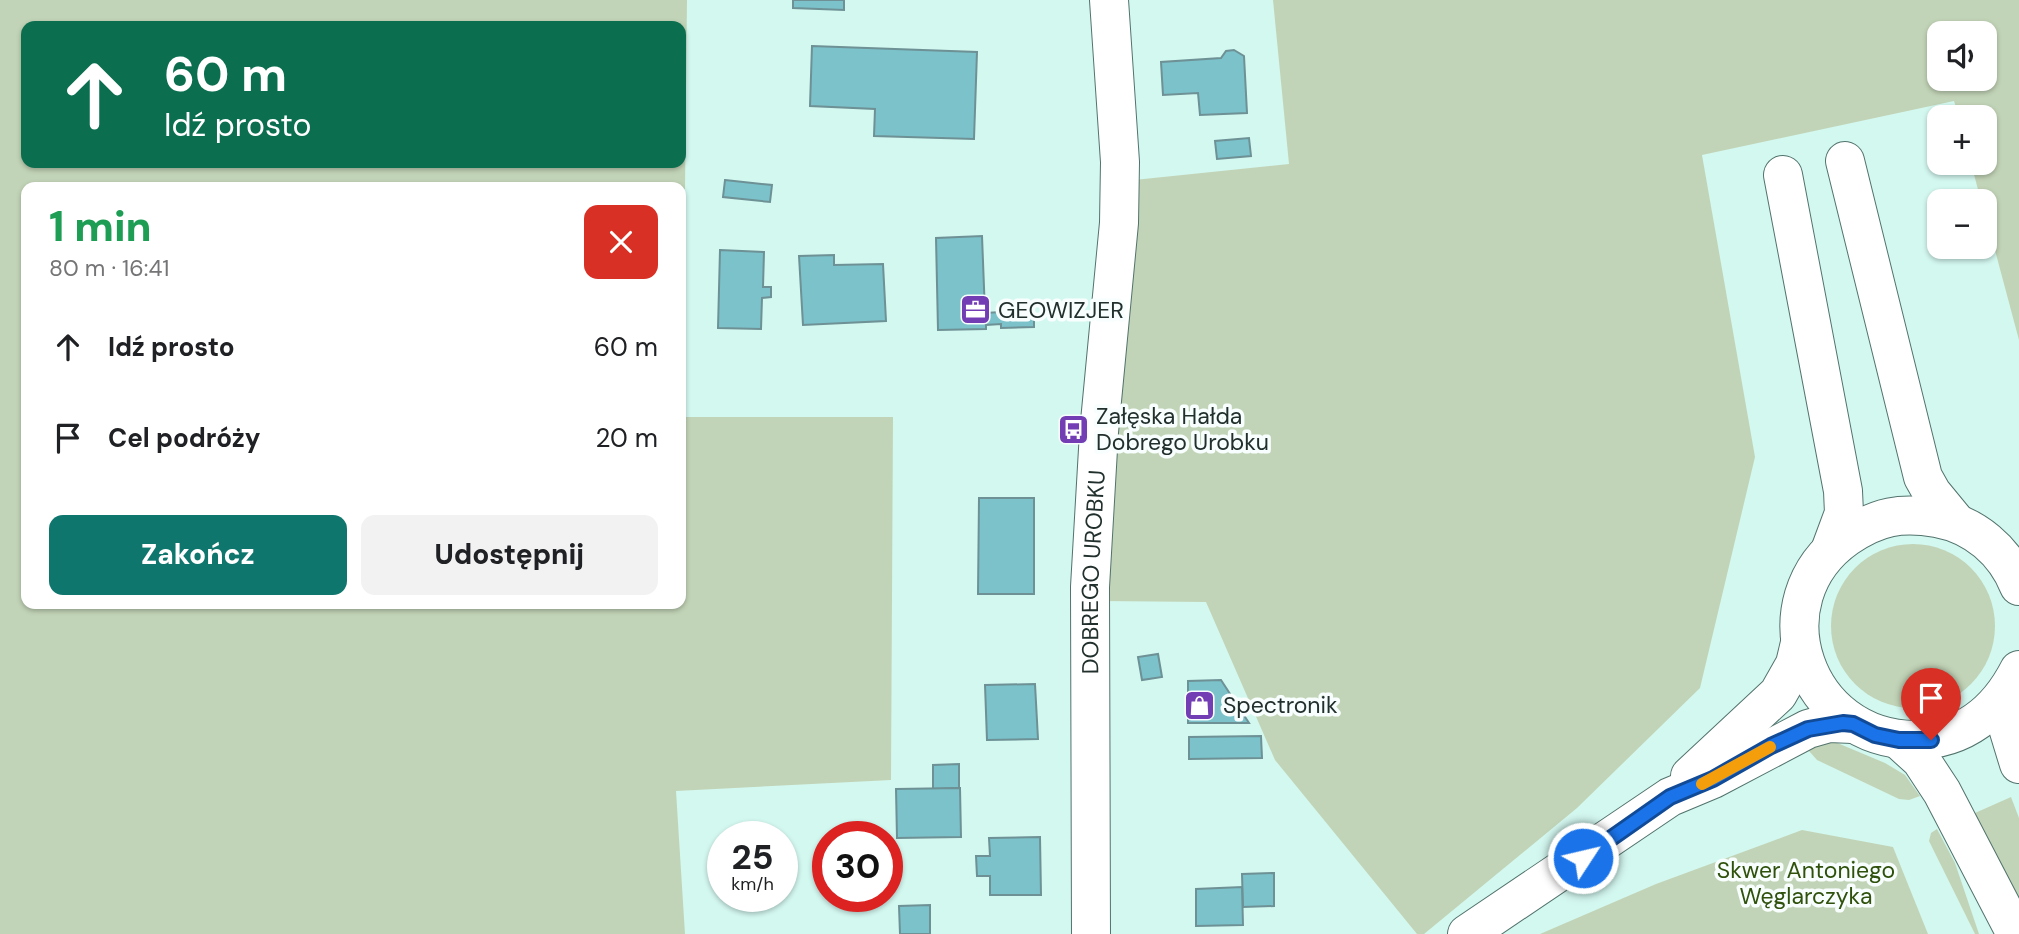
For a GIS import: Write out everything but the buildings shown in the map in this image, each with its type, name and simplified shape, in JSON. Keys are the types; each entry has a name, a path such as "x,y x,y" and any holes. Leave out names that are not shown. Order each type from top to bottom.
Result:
{"street":[{"name":"DOBREGO UROBKU","path":"1091,934 1090,587 1099,432 1119,223 1119,152 1109,0"},
{"path":"1845,161 1923,477 1932,493 1955,521"},
{"path":"1670,797 1700,765 1778,694 1795,664 1805,592 1816,569 1831,548 1844,513 1843,491 1783,175"},
{"path":"1831,548 1868,523 1912,514 1955,521 1979,534 2009,557 2019,586"},
{"path":"1800,643 1806,667 1818,690 1833,709 1853,724 1875,735 1899,740 1931,740 1961,730 1988,713 2014,679"},
{"path":"2014,679 2008,729 2019,764"},
{"path":"1467,934 1670,797 1713,779 1771,746 1808,729 1829,723 1853,724"},
{"path":"1899,740 1921,760 1942,792 2016,934"}],"green space":[{"path":"0,0 687,0 686,94 686,21 21,21 21,168 685,168 685,182 21,182 21,609 686,609 686,417 893,417 891,780 676,791 685,934 0,934"},
{"path":"1273,0 2019,0 2019,340 1997,258 1997,189 1978,189 1974,175 1997,175 1997,105 1955,105 1954,101 1927,105 1702,155 1755,457 1700,688 1577,808 1424,934 1417,934 1275,760 1206,602 1101,601 1134,180 1289,164"},
{"path":"1913,544 1945,550 1971,568 1989,594 1995,626 1989,658 1971,684 1945,702 1913,708 1881,702 1855,684 1837,658 1831,626 1837,594 1855,568 1881,550"},
{"path":"1801,742 1835,742 1885,763 1905,775 1920,796 1909,800 1899,799 1817,760"},
{"path":"2011,797 2019,818 2019,899 1975,813"},
{"path":"1937,829 1955,863 1979,934 1975,934 1929,841 1931,833"},
{"name":"Skwer Antoniego Węglarczyka","path":"1802,830 1893,847 1928,934 1540,934 1656,884"}],"slow traffic":[{"path":"1702,784 1770,747"}],"place":[{"name":"GEOWIZJER","path":"975,310"},
{"name":"Załęska Hałda Dobrego Urobku","path":"1073,429"},
{"name":"Spectronik","path":"1200,705"}],"route":[{"path":"1583,858 1670,797 1713,779 1771,746 1808,729 1829,723 1843,723 1853,724 1875,735 1899,740 1931,740"}]}
